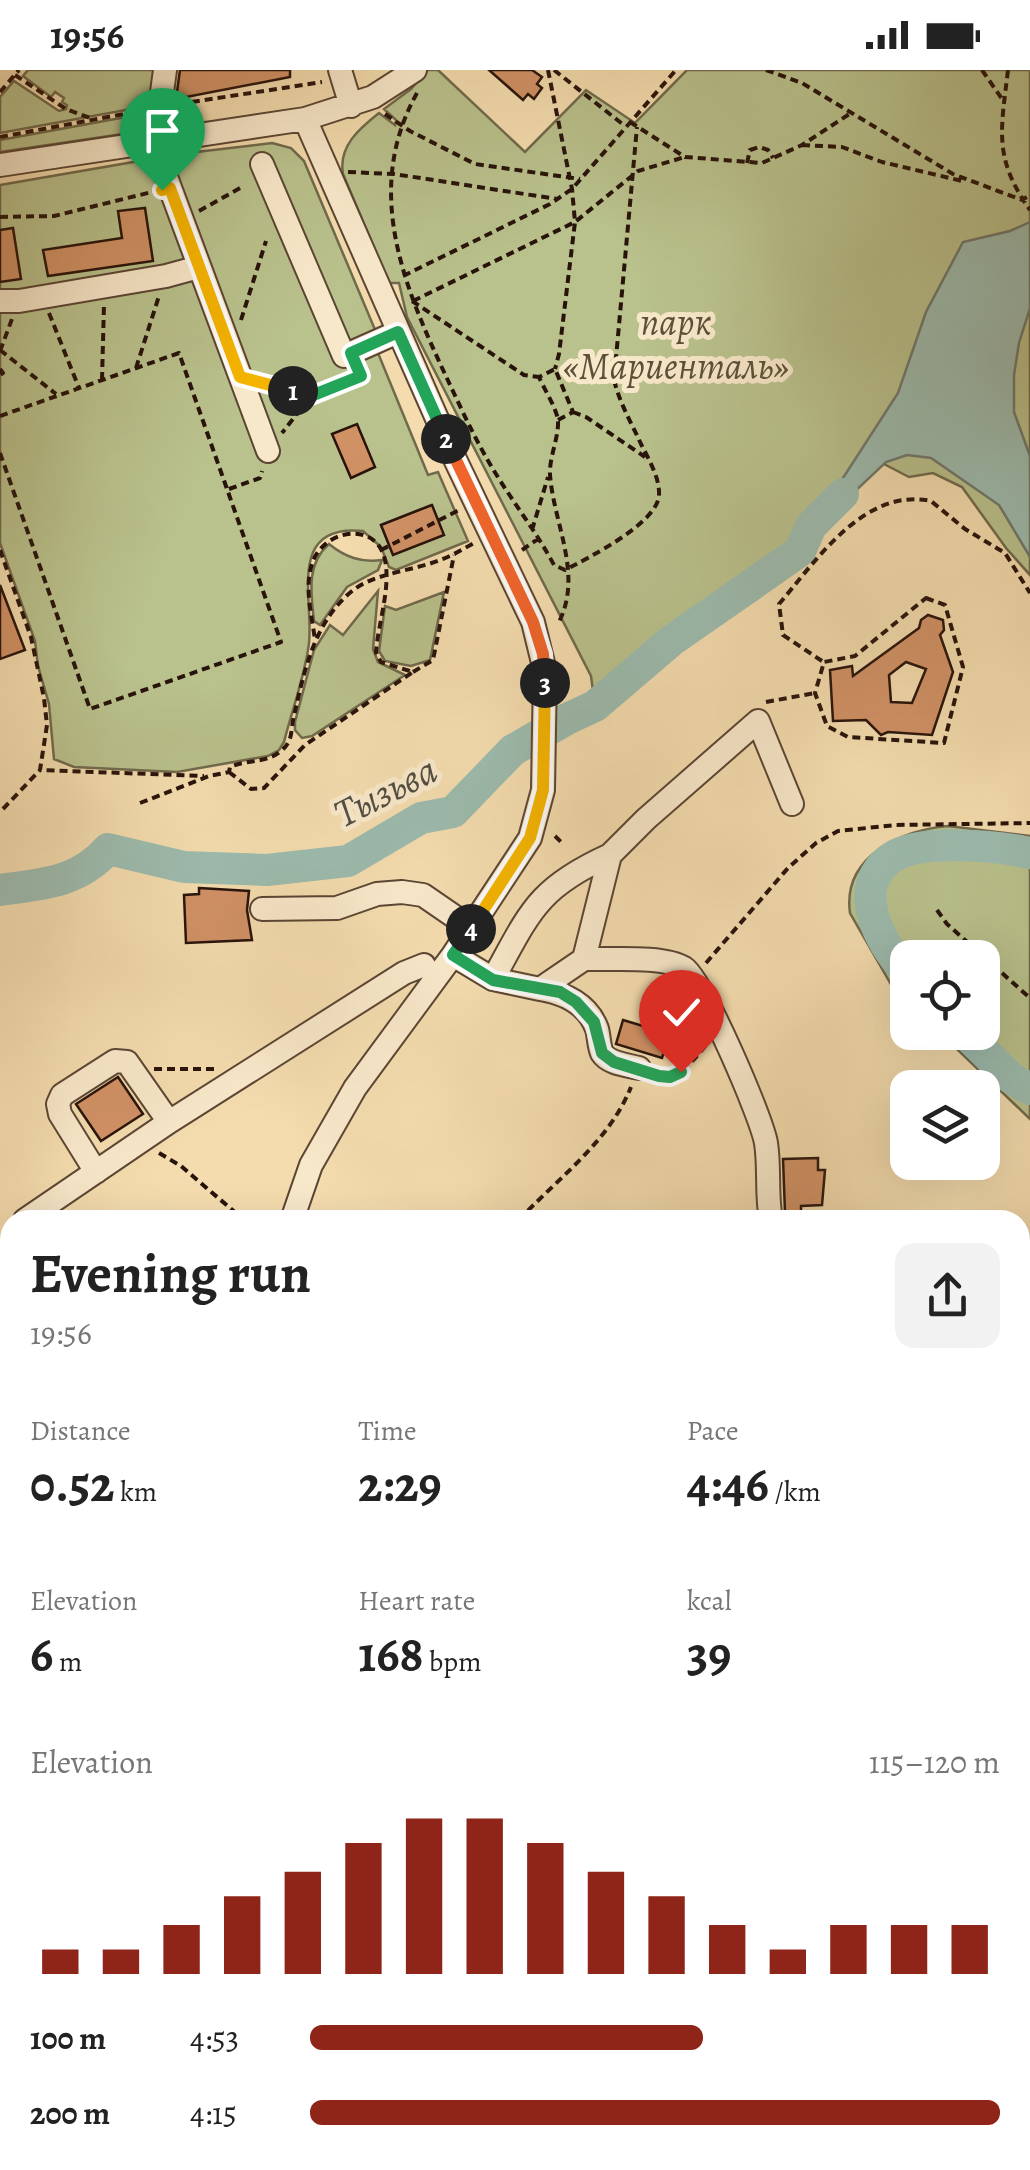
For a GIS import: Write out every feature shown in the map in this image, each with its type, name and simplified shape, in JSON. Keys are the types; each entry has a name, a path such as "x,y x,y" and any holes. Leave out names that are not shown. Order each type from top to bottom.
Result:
{"street":[{"path":"165,70 161,140 170,188 268,451"},
{"path":"341,74 358,103"},
{"path":"0,165 305,118 358,103 417,79"},
{"path":"296,1210 311,1166 355,1088 453,955 530,838 543,790 545,671 533,622 398,332 305,118"},
{"path":"262,164 344,356 398,332"},
{"path":"20,299 166,276 199,267"},
{"path":"493,980 527,916 548,892 581,868 610,855 758,721 792,804"},
{"path":"584,959 610,855"},
{"path":"262,909 337,908 377,894 402,892 423,896 471,928"},
{"path":"453,955 493,980 560,992 576,1002 594,1022 602,1053 614,1062 639,1068"},
{"path":"540,989 584,959 655,961 683,967 694,978 719,1029 766,1141 770,1210"},
{"path":"40,1210 169,1122 424,965"},
{"path":"96,1172 60,1114 58,1104 62,1095 115,1061 127,1062 169,1122"}],"path":[{"path":"551,70 628,124 685,157"},
{"path":"412,301 524,375 539,377 554,369 560,354 575,222 551,70"},
{"path":"403,276 572,188 676,70"},
{"path":"766,70 802,83 953,174 1024,202"},
{"path":"982,70 1004,102"},
{"path":"1008,70 1001,148 1030,210"},
{"path":"0,92 17,73 66,109 94,119"},
{"path":"0,137 341,74"},
{"path":"417,79 402,126 394,174 392,230 403,276 477,440 554,565 561,570 650,515 659,490 619,401 614,380 637,127"},
{"path":"358,103 475,164 580,179"},
{"path":"412,301 575,222 631,175 685,157 747,164 774,158 854,112"},
{"path":"802,144 842,146 910,170 980,185"},
{"path":"747,164 750,150 759,146 774,158"},
{"path":"328,172 394,174 557,199"},
{"path":"187,217 242,186"},
{"path":"0,217 54,216 170,188"},
{"path":"1024,202 1030,195"},
{"path":"239,326 266,241"},
{"path":"136,368 166,276"},
{"path":"102,380 105,284"},
{"path":"20,299 0,351 58,395"},
{"path":"20,299 79,388"},
{"path":"0,416 179,353 281,642 90,708 0,453"},
{"path":"227,489 260,478 268,451 311,396 361,376 351,353"},
{"path":"554,369 574,412"},
{"path":"240,377 311,396"},
{"path":"532,530 550,471 558,420 539,377"},
{"path":"558,420 574,412 586,416 648,459"},
{"path":"550,471 569,568 568,605 559,622"},
{"path":"824,662 815,693 828,726 848,737 944,743 962,668 945,605 926,598 855,656 824,662 783,635 779,604 838,534 891,504 932,500 965,529 1005,553 1030,593"},
{"path":"381,550 460,510"},
{"path":"315,640 308,589 312,560 319,549 340,535 363,534 381,550 386,578 376,652 381,662 413,672"},
{"path":"522,550 538,539"},
{"path":"229,772 238,763 268,760 291,739 315,640 353,590 455,553 474,542"},
{"path":"0,550 32,637 46,725 40,770 3,809"},
{"path":"140,802 229,772 251,789 264,788 305,745 434,660 455,553"},
{"path":"772,699 815,693"},
{"path":"291,739 305,745"},
{"path":"40,770 208,776"},
{"path":"694,978 788,868 816,843 838,831 896,825 1030,823"},
{"path":"555,836 564,845"},
{"path":"937,910 946,924 1030,998"},
{"path":"529,1210 593,1145 623,1106 639,1068 670,1077 681,1072 719,1029"},
{"path":"134,1070 214,1069"},
{"path":"146,1137 160,1154 181,1166 232,1210"}],"green space":[{"path":"28,70 155,70 148,106 0,133 0,97 14,81 59,111 66,109 64,98 55,92 51,97 23,76"},
{"name":"парк «Мариенталь»","path":"427,70 438,70 525,152 586,90 635,123 687,70 1030,70 1030,575 962,487 933,473 909,477 880,462 811,526 800,551 671,641 595,706 591,676 407,317 399,283 389,283 343,174 344,155 352,139 379,113 395,125 396,120 384,109 411,89"},
{"path":"148,113 150,130 0,152 0,140"},
{"path":"272,143 291,148 304,161 376,332 371,336 428,475 438,472 468,541 396,570 389,567 381,547 363,531 339,532 323,539 313,552 309,568 310,626 305,668 279,750 268,756 177,772 74,767 54,759 49,704 35,641 0,543 0,185 151,159 155,166 183,162 188,153","holes":["431,505 443,535 393,555 381,525"]},
{"path":"329,544 354,558 382,560 378,570 347,587 320,625 314,621 313,570"},
{"path":"378,591 373,649 378,662 405,675 312,736 302,738 295,730 295,722 314,650 330,625 343,635"},
{"path":"444,592 430,660 411,666 385,661 379,651 385,606 396,610"},
{"path":"948,826 1030,836 1030,1119 1000,1090 1000,1070 979,1070 958,1050 1000,1050 1000,940 890,940 890,983 850,913 850,893 865,861 895,840"}],"shaded area":[{"path":"1030,222 1030,308 1014,375 1014,412 1030,456 1030,557 999,505 931,458 907,455 886,462 816,528 810,518 843,478 898,393 926,312 963,242"}],"building":[{"path":"180,70 290,70 290,77 176,99"},
{"path":"489,70 532,70 542,77 537,84 542,88 534,99 528,94 523,100"},
{"path":"145,208 153,261 48,276 43,250 122,238 118,211"},
{"path":"13,228 21,279 0,282 0,230"},
{"path":"357,424 375,467 351,478 332,434"},
{"path":"432,505 444,535 393,555 381,525"},
{"path":"0,585 25,650 0,659"},
{"path":"928,615 943,620 940,635 953,672 932,735 881,735 866,720 833,721 830,670 852,666 853,676 919,628","holes":["906,662 926,669 912,703 891,702 889,675"]},
{"path":"199,888 249,891 247,910 252,940 186,943 184,895 199,894"},
{"path":"623,1020 670,1034 662,1058 616,1044"},
{"path":"118,1077 143,1114 101,1141 76,1104"},
{"path":"818,1158 818,1170 825,1170 822,1205 785,1210 783,1159"}],"waterway":[{"name":"Тызьва","path":"0,890 72,875 108,849 184,867 267,870 348,861 421,818 453,812 513,750 595,706 671,641 800,551 811,526 843,494"},
{"path":"890,951 879,932 870,900 878,871 891,858 939,846 979,846 1030,853"},
{"path":"982,1050 1011,1078 1030,1089"},
{"path":"917,2170 955,2170"}],"route":[{"path":"162,190 170,188 240,377 311,396 361,376 351,353 398,332 533,622 545,671 543,790 530,838 453,955 493,980 560,992 576,1002 594,1022 602,1053 614,1062 659,1076 681,1072"}]}
